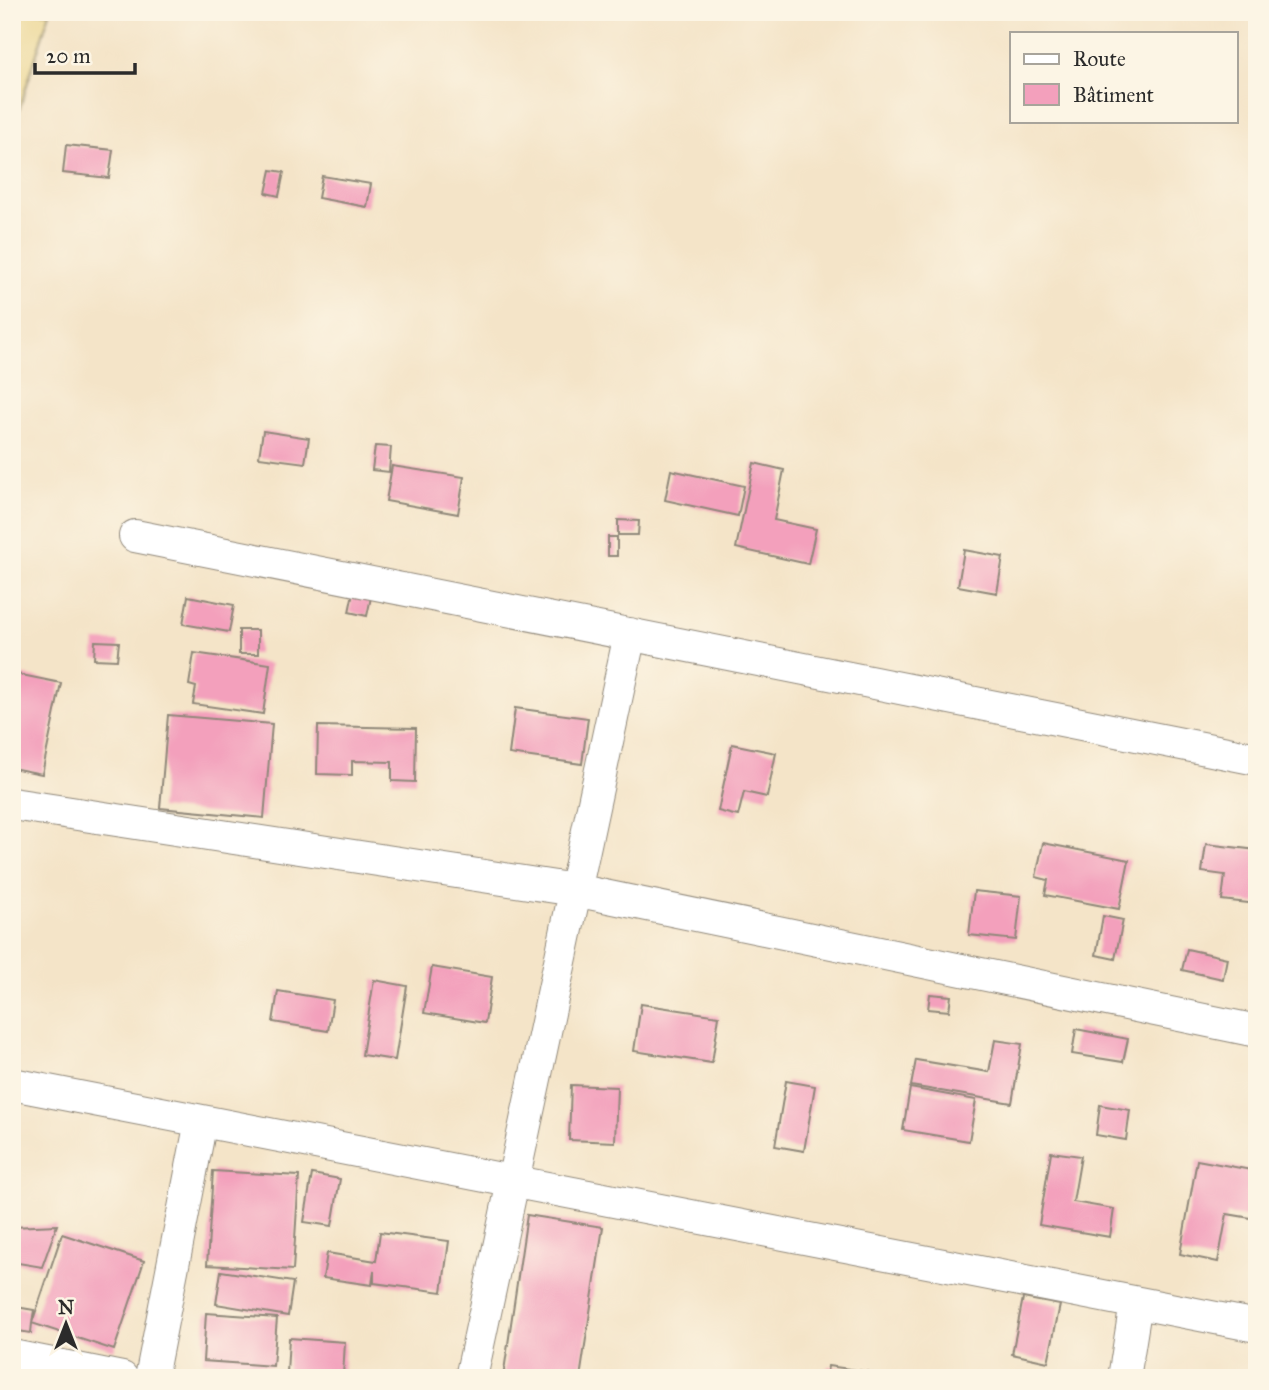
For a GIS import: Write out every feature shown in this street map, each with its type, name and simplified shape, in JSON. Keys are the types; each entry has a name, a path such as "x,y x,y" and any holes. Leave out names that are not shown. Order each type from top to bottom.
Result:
{"street":[{"path":"135,536 1257,759"},
{"path":"471,1378 630,634"},
{"path":"12,804 575,890 1257,1031"},
{"path":"12,1084 1257,1326"},
{"path":"151,1378 201,1121"},
{"path":"1124,1378 1136,1303"},
{"path":"12,1356 122,1378"}],"sand":[{"path":"12,12 50,12 12,132"}],"building":[{"path":"66,145 113,150 109,178 63,173"},
{"path":"271,170 284,172 279,196 266,193"},
{"path":"322,176 371,184 367,207 318,198"},
{"path":"263,431 309,438 305,463 259,457"},
{"path":"375,446 391,447 389,472 372,470"},
{"path":"754,463 784,470 774,520 816,529 808,564 736,548"},
{"path":"392,466 464,477 458,514 386,501"},
{"path":"671,470 744,486 738,516 665,500"},
{"path":"618,520 639,521 638,535 618,535"},
{"path":"608,537 617,537 617,556 608,556"},
{"path":"964,550 1003,557 997,593 958,586"},
{"path":"353,593 371,597 367,616 349,612"},
{"path":"188,596 234,605 229,632 183,624"},
{"path":"239,630 258,630 258,654 239,654"},
{"path":"95,641 119,642 117,660 94,659"},
{"path":"194,653 270,664 263,714 193,704 196,687 189,685"},
{"path":"12,673 61,683 42,774 12,768"},
{"path":"515,708 588,718 582,764 509,754"},
{"path":"168,715 272,724 264,818 160,808"},
{"path":"318,726 416,728 415,782 392,781 392,762 352,761 352,775 317,774"},
{"path":"732,744 776,753 767,797 744,792 738,816 718,811"},
{"path":"1043,843 1129,860 1119,909 1045,895 1048,880 1036,877"},
{"path":"1206,844 1257,850 1257,904 1222,900 1225,875 1202,872"},
{"path":"974,891 1021,896 1016,940 969,935"},
{"path":"1103,916 1123,920 1115,959 1096,955"},
{"path":"1187,949 1227,958 1223,979 1182,970"},
{"path":"432,967 492,977 485,1023 424,1013"},
{"path":"374,980 407,986 395,1060 362,1055"},
{"path":"278,991 333,1000 328,1031 273,1022"},
{"path":"930,994 951,996 949,1011 928,1009"},
{"path":"641,1004 719,1016 712,1063 634,1051"},
{"path":"1076,1029 1128,1039 1123,1062 1072,1054"},
{"path":"995,1040 1022,1044 1012,1103 911,1086 916,1060 989,1072"},
{"path":"786,1081 815,1086 804,1151 775,1146"},
{"path":"571,1085 617,1087 615,1142 569,1140"},
{"path":"910,1088 976,1100 969,1141 903,1130"},
{"path":"1100,1105 1130,1110 1126,1140 1096,1135"},
{"path":"1051,1152 1081,1156 1073,1202 1114,1209 1110,1237 1039,1225"},
{"path":"1197,1160 1257,1171 1257,1219 1227,1214 1218,1262 1180,1254"},
{"path":"213,1171 299,1176 293,1270 207,1265"},
{"path":"312,1174 340,1179 332,1226 304,1222"},
{"path":"527,1215 603,1227 580,1378 503,1378"},
{"path":"57,1225 42,1267 12,1262 12,1227"},
{"path":"380,1232 449,1241 442,1292 374,1283 374,1271 372,1285 323,1278 327,1253 376,1261"},
{"path":"62,1234 144,1261 114,1350 32,1323"},
{"path":"221,1271 293,1282 288,1316 216,1304"},
{"path":"1023,1298 1060,1305 1048,1362 1012,1354"},
{"path":"16,1307 34,1310 31,1333 12,1330"},
{"path":"206,1313 277,1318 273,1366 203,1361"},
{"path":"289,1338 345,1342 343,1376 287,1373"},
{"path":"828,1366 871,1372 870,1378 826,1378"}]}
